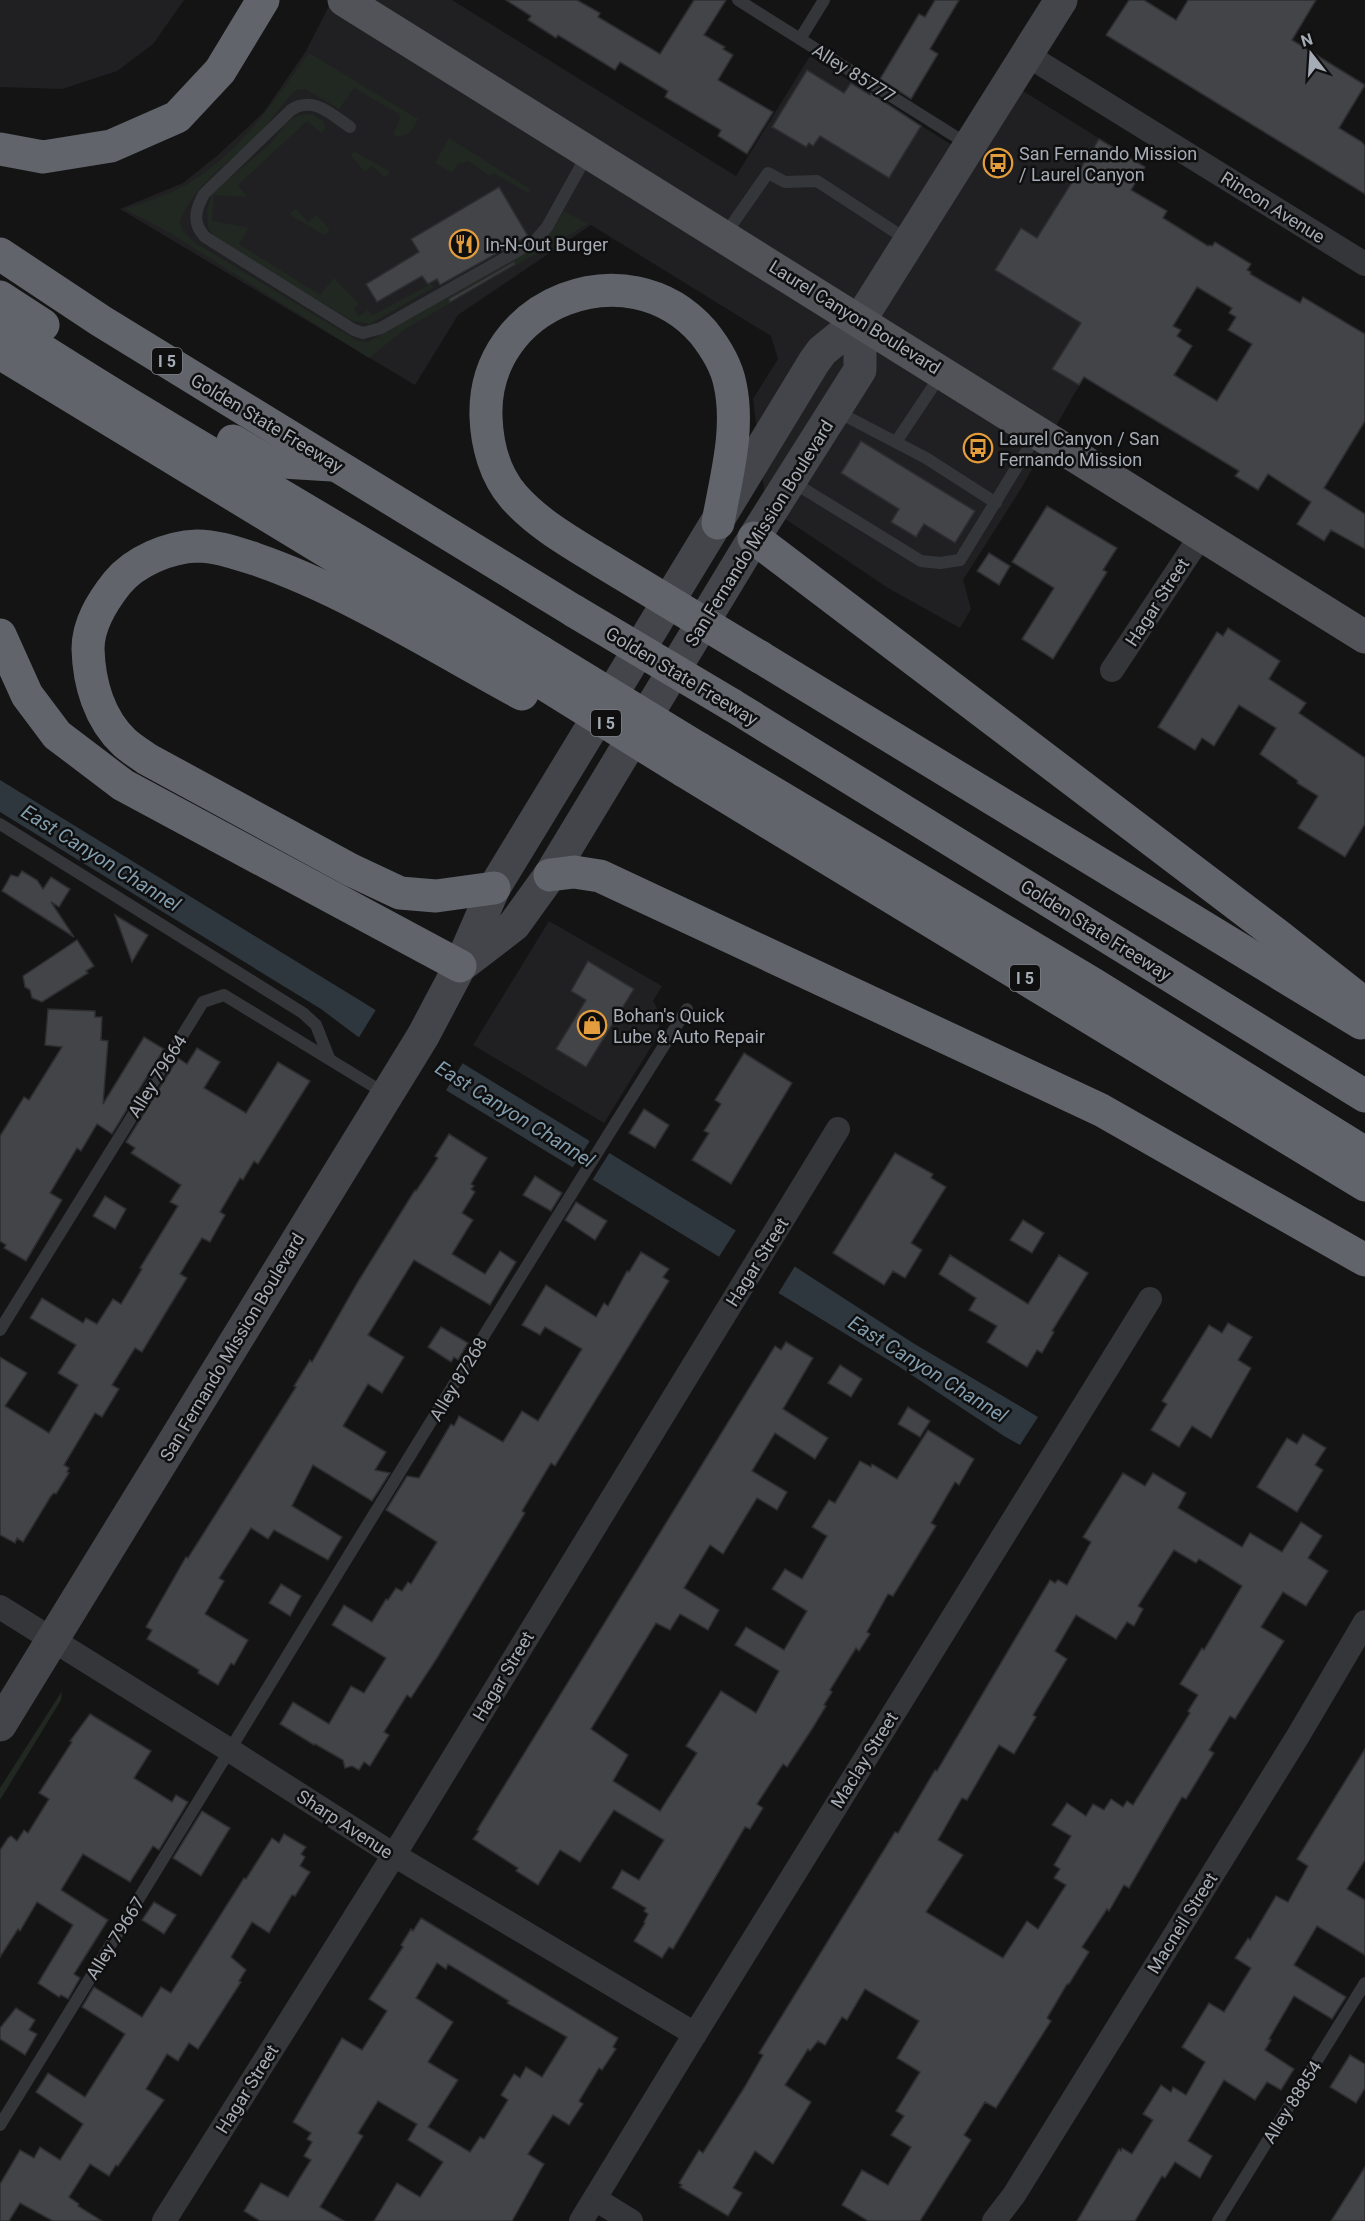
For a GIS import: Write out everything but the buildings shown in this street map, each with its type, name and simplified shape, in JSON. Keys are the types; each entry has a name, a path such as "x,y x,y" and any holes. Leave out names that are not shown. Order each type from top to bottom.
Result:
{"highway":[{"path":"0,149 43,156 111,146 177,117 220,71 263,0"},
{"name":"Golden State Freeway","path":"0,254 102,321 574,611 732,705 1365,1096"},
{"path":"718,523 734,439 734,409 730,382 723,362 710,341 693,321 673,306 652,296 609,289 568,298 548,306 528,320 500,353 490,376 485,400 489,450 499,474 528,513 601,561 1365,1026"},
{"path":"0,297 104,363 267,461 337,465"},
{"path":"0,323 105,391 282,495 530,674"},
{"name":"I 5","path":"0,353 530,674 691,760 1365,1185"},
{"path":"754,538 1365,1004"},
{"path":"494,888 436,896 400,893 351,870 147,759 125,743 107,720 95,697 88,674 88,644 94,620 105,598 120,579 137,565 157,555 198,546 224,549 280,568 530,674"},
{"path":"0,635 27,695 57,735 123,785 460,966"},
{"path":"691,760 1093,984 1365,1153"},
{"path":"550,875 574,872 600,876 1101,1110 1365,1260"}],"main road":[{"name":"Laurel Canyon Boulevard","path":"344,0 1365,637"},
{"name":"San Fernando Mission Boulevard","path":"0,1725 423,1036 460,966 494,888 822,351 860,320 1061,0"},
{"name":"San Fernando Mission Boulevard","path":"460,966 514,925 550,875 754,538 860,370 860,320"}],"street":[{"name":"Rincon Avenue","path":"1027,55 1365,264"},
{"name":"Hagar Street","path":"1112,670 1202,534"},
{"name":"Hagar Street","path":"164,2221 394,1855 838,1129"},
{"name":"Maclay Street","path":"581,2221 1150,1299"},
{"name":"Sharp Avenue","path":"0,1607 394,1855 695,2034"},
{"name":"Macneil Street","path":"994,2221 1014,2194 1178,1930 1298,1736 1365,1622"},
{"path":"595,2199 631,2221"}],"lane":[{"name":"Alley 85777","path":"738,0 970,146"},
{"path":"800,39 824,0"},
{"path":"351,127 317,105 308,103 299,105 204,194 196,211 196,221 198,230 205,237 354,330 363,333 381,328 535,241 547,227 589,152"},
{"path":"724,236 768,173 785,182 817,181 910,242"},
{"path":"896,442 943,372"},
{"path":"835,410 926,458 996,504"},
{"path":"790,481 921,561 940,563 960,560 1038,433"},
{"path":"0,824 303,1012 316,1025 329,1058"},
{"name":"Alley 79664","path":"0,1330 203,1002 224,995 386,1094"},
{"name":"Alley 87268","path":"231,1751 581,1176 687,1009"},
{"name":"Alley 79667","path":"0,2125 231,1751"},
{"name":"Alley 88854","path":"1218,2221 1365,1983"}],"shaded area":[{"path":"0,0 184,0 153,44 117,71 62,89 0,87"},
{"path":"332,0 452,0 736,176 810,56 963,152 1020,89 1145,167 1083,266 1133,297 1073,396 1022,487 963,580 971,609 960,628 888,588 766,506 753,399 778,359 771,336 591,225 458,315 415,385 120,209 183,183 218,155 264,112 306,51"},
{"path":"309,53 418,119 414,126 408,133 397,137 393,134 400,119 399,114 354,88 339,109 305,89 296,90 260,132 205,183 187,207 180,221 182,230 194,242 358,341 368,342 532,248 549,234 564,211 588,224 405,329 369,358 168,232 125,209 184,186 221,159 254,126"},
{"path":"313,114 324,122 325,129 321,133 307,121 238,185 248,197 214,195 212,221 246,227 248,229 239,244 320,295 334,278 359,304 354,309 359,316 367,310 373,315 431,284 434,287 370,324 353,321 215,239 208,227 207,209 213,192 269,145 288,121 299,115"},
{"path":"449,138 530,189 528,193 493,173 490,176 468,161 458,164 452,173 435,163"},
{"path":"355,152 389,171 388,175 384,177 372,165 365,172 352,157 351,154"},
{"path":"296,209 308,222 316,215 329,232 324,235 292,216 290,213"},
{"path":"549,921 662,986 653,1001 659,1012 659,1034 604,1123 473,1045"},
{"path":"62,1691 61,1700 0,1800 0,1788"}],"water":[{"name":"East Canyon Channel","path":"0,780 797,1268 913,1343 1038,1417 1020,1445 1004,1436 895,1364 357,1036 321,1009 0,812"}],"pier":[{"path":"377,1008 464,1061 445,1092 358,1039"},
{"path":"591,1139 610,1152 591,1182 571,1170"},
{"path":"736,1230 795,1266 776,1297 717,1260"}],"place":[{"name":"San Fernando Mission / Laurel Canyon","path":"998,163"},
{"name":"In-N-Out Burger","path":"464,244"},
{"name":"Laurel Canyon / San Fernando Mission","path":"978,448"},
{"name":"Bohan's Quick Lube & Auto Repair","path":"592,1025"}]}
